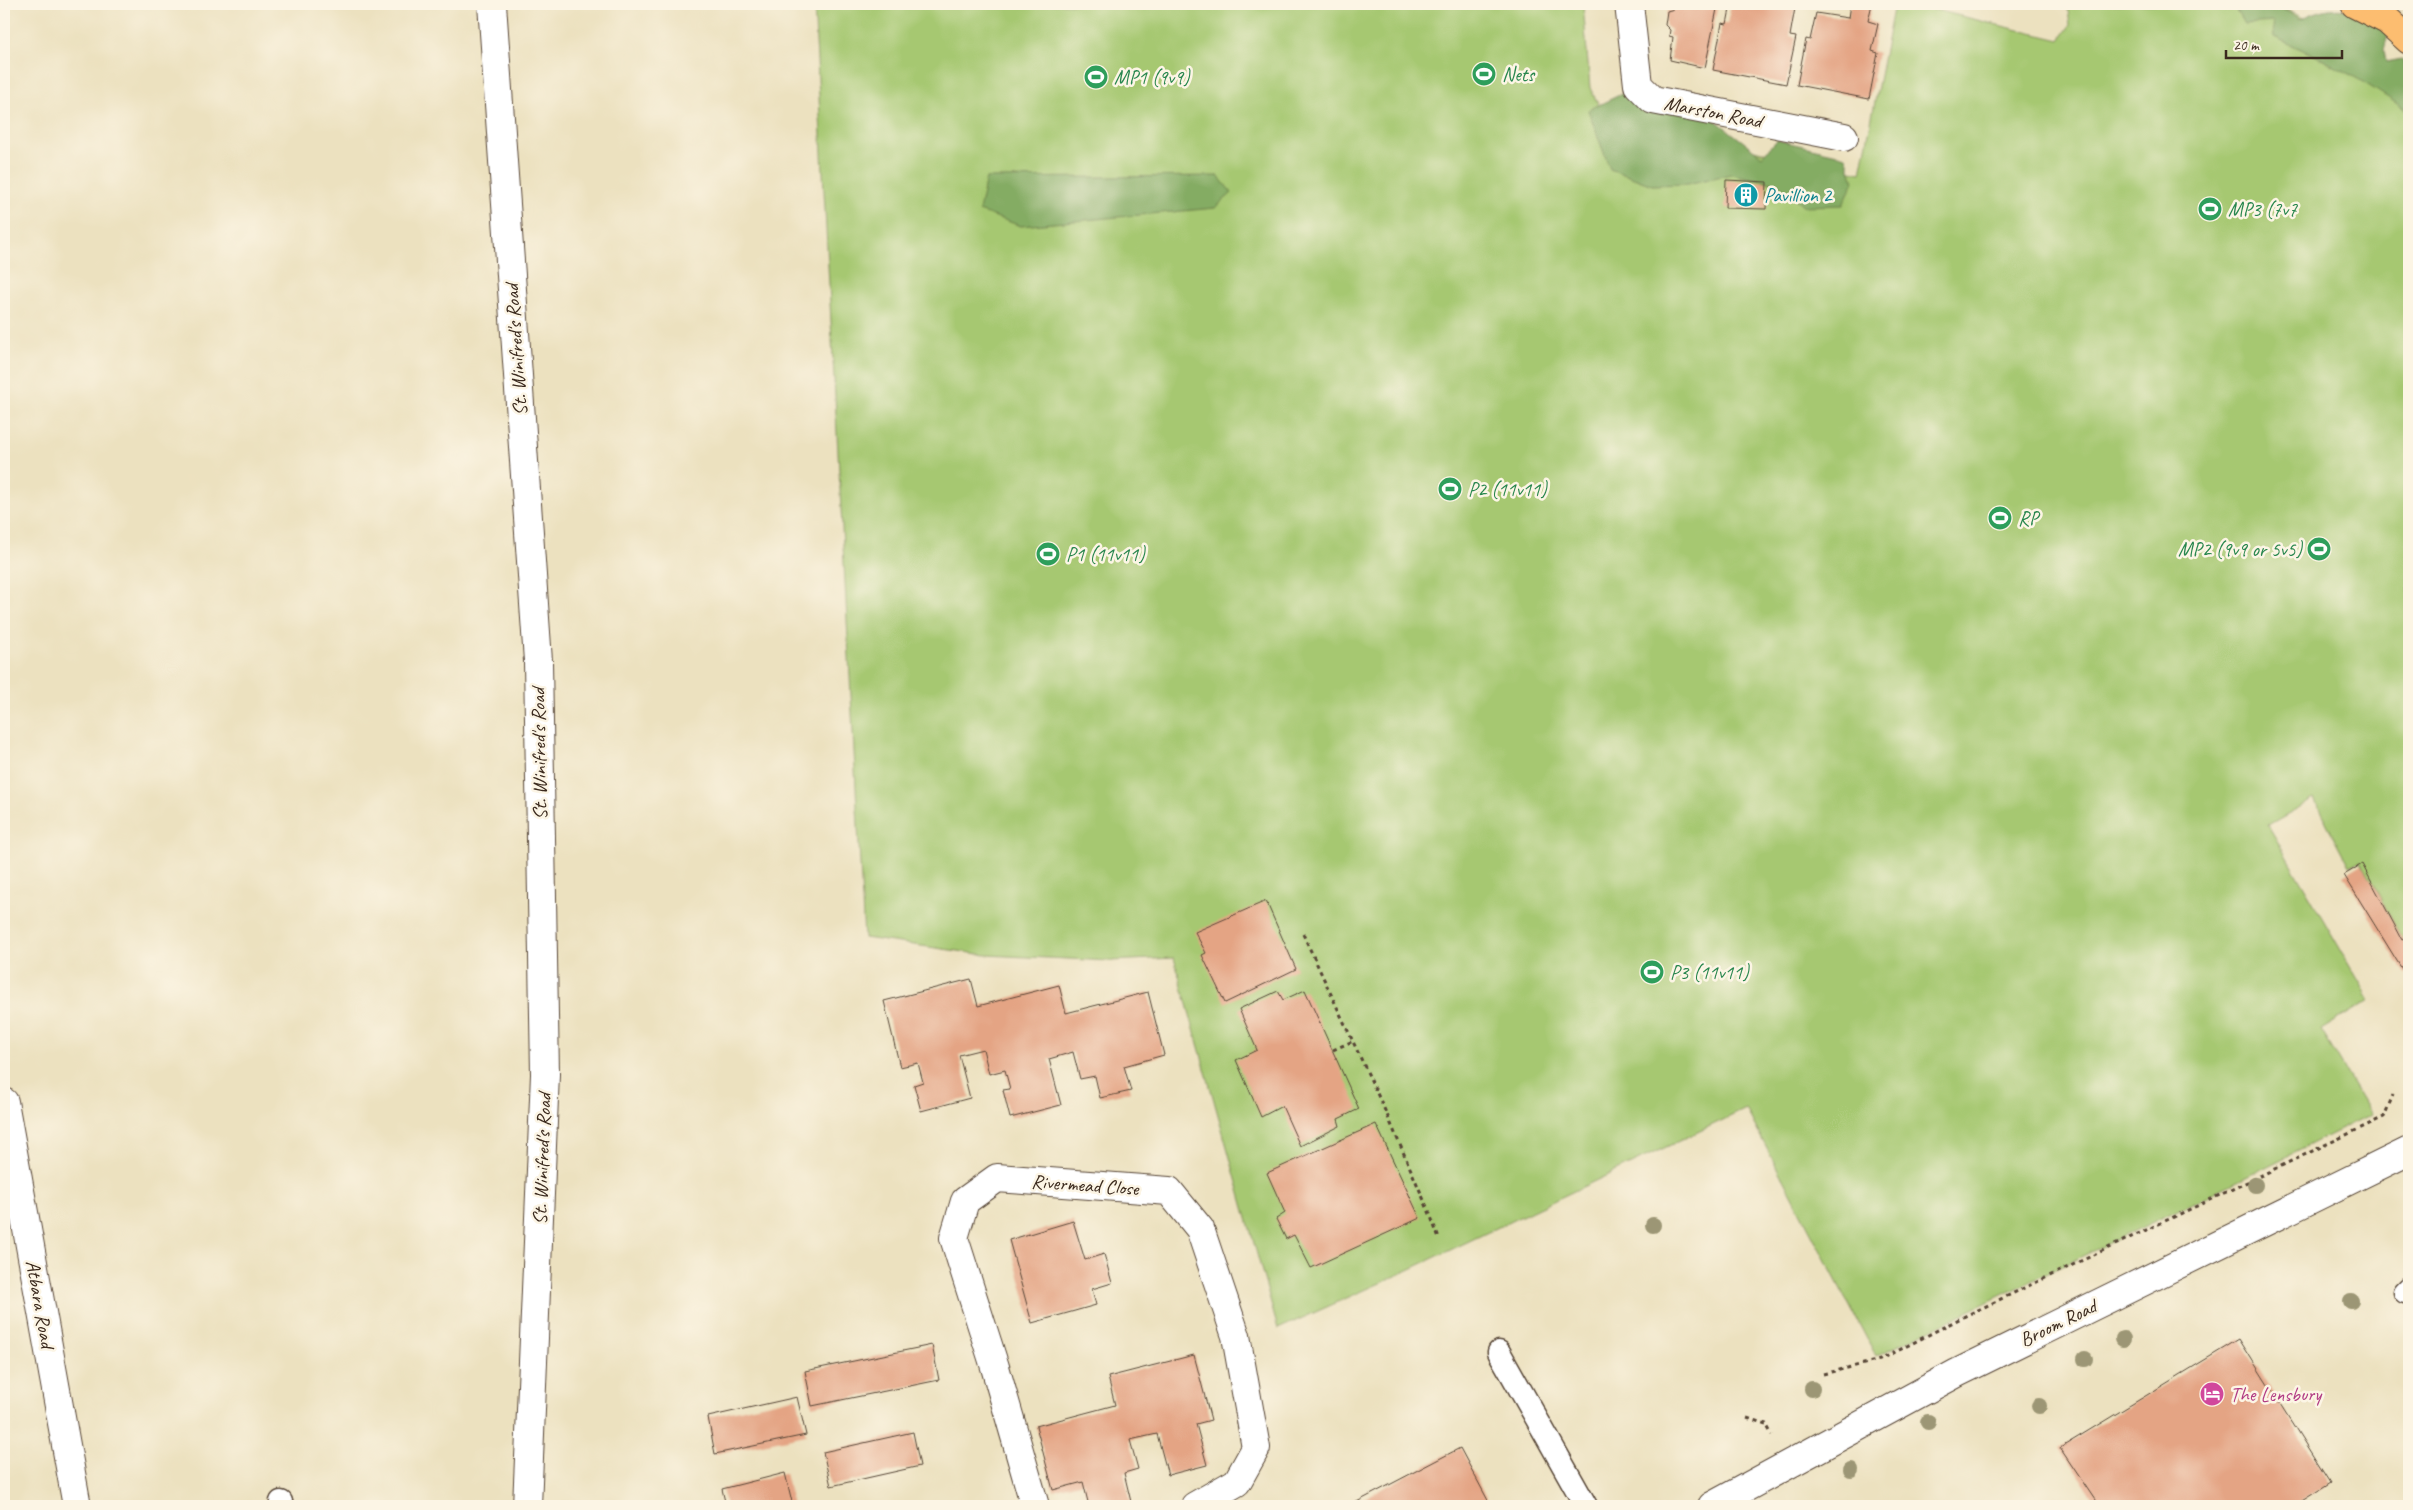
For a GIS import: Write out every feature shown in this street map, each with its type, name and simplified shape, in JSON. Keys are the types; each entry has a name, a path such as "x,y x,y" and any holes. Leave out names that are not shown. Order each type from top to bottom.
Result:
{"main road":[{"path":"2355,4 2387,20 2409,40"}],"street":[{"name":"St. Winifred's Road","path":"492,4 538,661 545,1074 527,1506"},
{"name":"Marston Road","path":"1629,4 1638,85 1653,100 1844,137"},
{"name":"Atbara Road","path":"4,1102 77,1506"},
{"name":"Broom Road","path":"1712,1506 1957,1373 2409,1150"},
{"name":"Rivermead Close","path":"1036,1506 954,1238 965,1201 997,1178 1168,1191 1200,1229 1236,1336 1256,1448 1237,1482 1195,1506"}],"lane":[{"path":"1500,1352 1586,1506"}],"path":[{"path":"1303,934 1353,1041 1430,1214 1439,1239"},
{"path":"1333,1050 1353,1041"},
{"path":"1823,1374 1880,1360 1962,1318 2384,1117 2393,1095"}],"green space":[{"path":"814,4 1583,4 1590,88 1605,118 1861,173 1894,4 1911,4 2060,40 2070,25 2067,4 2275,4 2344,38 2409,77 2409,936 2402,939 2361,861 2349,866 2314,799 2268,825 2370,1000 2321,1030 2371,1114 2246,1177 1876,1356 1746,1109 1398,1275 1278,1329 1174,958 1110,961 986,955 864,938"},
{"path":"2232,4 2282,4 2282,9 2301,19 2325,10 2346,9 2356,11 2390,26 2384,51 2386,62 2402,59 2406,72 2409,72 2409,107 2406,110 2342,70 2274,37 2273,22 2244,24"},
{"path":"1628,91 1684,96 1762,156 1777,140 1846,156 1854,181 1843,205 1804,206 1776,183 1731,174 1687,184 1652,185 1610,169 1588,110"},
{"path":"1218,176 1232,193 1215,208 1021,226 979,211 986,178"}],"building":[{"path":"1675,4 1718,4 1705,68 1670,60 1673,37 1669,36 1670,30 1665,25 1667,11 1674,9"},
{"path":"1731,4 1772,4 1795,8 1790,36 1796,37 1786,84 1713,70 1722,23 1727,24"},
{"path":"1850,4 1872,4 1868,21 1878,24 1872,51 1878,53 1869,99 1797,85 1806,39 1810,40 1816,13 1848,18"},
{"name":"Pavillion 2","path":"1726,180 1767,182 1766,209 1725,208"},
{"path":"2362,864 2402,939 2409,936 2409,972 2405,974 2344,875"},
{"path":"1266,901 1296,969 1225,1003 1202,955 1206,953 1195,932"},
{"path":"971,979 978,1006 1059,985 1066,1013 1148,992 1164,1055 1124,1066 1131,1091 1100,1098 1095,1076 1080,1079 1073,1052 1049,1059 1061,1105 1010,1118 1003,1090 1010,1089 1005,1070 989,1074 983,1049 959,1055 970,1098 921,1111 914,1085 923,1082 918,1063 900,1067 884,1001"},
{"path":"1305,990 1359,1109 1338,1119 1340,1126 1300,1146 1282,1106 1261,1117 1236,1060 1257,1050 1239,1009 1278,991 1283,1000"},
{"path":"1376,1124 1420,1218 1311,1268 1294,1235 1286,1239 1276,1219 1285,1213 1267,1173"},
{"path":"1073,1221 1085,1260 1104,1254 1112,1283 1092,1289 1096,1305 1032,1323 1009,1240"},
{"name":"The Lensbury","path":"2239,1339 2330,1483 2294,1506 2099,1506 2060,1448"},
{"path":"932,1345 939,1380 812,1406 805,1371"},
{"path":"1194,1355 1211,1420 1196,1424 1207,1465 1168,1475 1157,1434 1130,1440 1138,1469 1124,1473 1132,1506 1089,1506 1083,1482 1053,1490 1036,1426 1115,1405 1108,1377"},
{"path":"797,1397 806,1435 715,1454 708,1417"},
{"path":"913,1432 920,1466 831,1486 823,1452"},
{"path":"1460,1448 1491,1506 1349,1506"},
{"path":"785,1473 793,1506 726,1506 722,1489"}],"place":[{"name":"Nets","path":"1484,74"},
{"name":"MP1 (9v9)","path":"1096,77"},
{"name":"Pavillion 2","path":"1746,195"},
{"name":"MP3 (7v7","path":"2210,209"},
{"name":"P2 (11v11)","path":"1450,489"},
{"name":"RP","path":"2000,518"},
{"name":"MP2 (9v9 or 5v5)","path":"2319,549"},
{"name":"P1 (11v11)","path":"1048,554"},
{"name":"P3 (11v11)","path":"1652,972"},
{"name":"The Lensbury","path":"2212,1394"}]}
